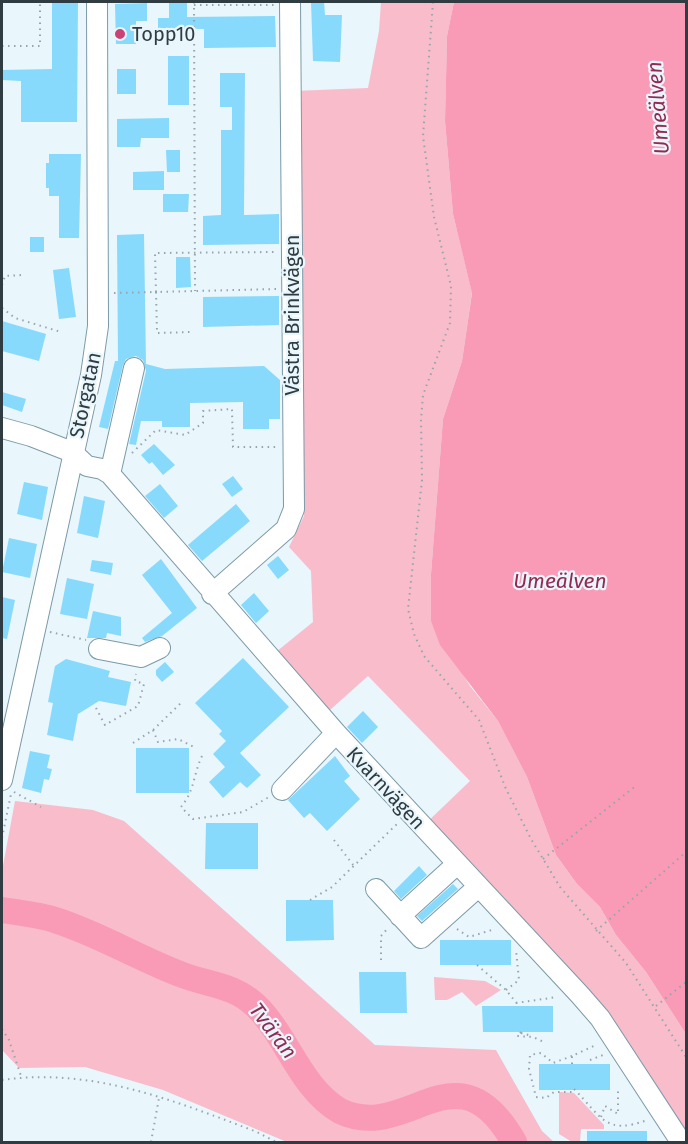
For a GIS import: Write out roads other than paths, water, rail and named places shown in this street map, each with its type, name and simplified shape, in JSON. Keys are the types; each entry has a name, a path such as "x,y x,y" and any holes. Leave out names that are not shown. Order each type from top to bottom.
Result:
{"street":[{"name":"Storgatan","path":"7,785 72,452 91,375 98,326 97,2"},
{"name":"Västra Brinkvägen","path":"212,594 278,536 292,520 294,509 290,3"},
{"path":"112,465 134,369"},
{"name":"Kvarnvägen","path":"2,428 31,436 72,452 87,466 102,469 112,465 212,594 409,813 575,990 612,1037 681,1143"},
{"path":"99,649 141,657 160,648"},
{"path":"282,790 336,733"},
{"path":"400,916 457,864"},
{"path":"376,889 421,938 478,886"}],"water":[{"name":"Umeälven","path":"454,2 686,2 686,1034 646,972 616,935 600,907 577,884 556,855 527,777 498,721 440,645 431,621 431,574 443,419 462,361 472,293 453,214 445,121 447,36"}],"waterway":[{"name":"Tvärån","path":"2,910 55,920 180,974 229,989 247,998 266,1017 314,1089 340,1111 365,1118 388,1115 451,1096 472,1099 493,1113 514,1142"}],"place":[{"name":"Topp10","path":"120,34"}]}
